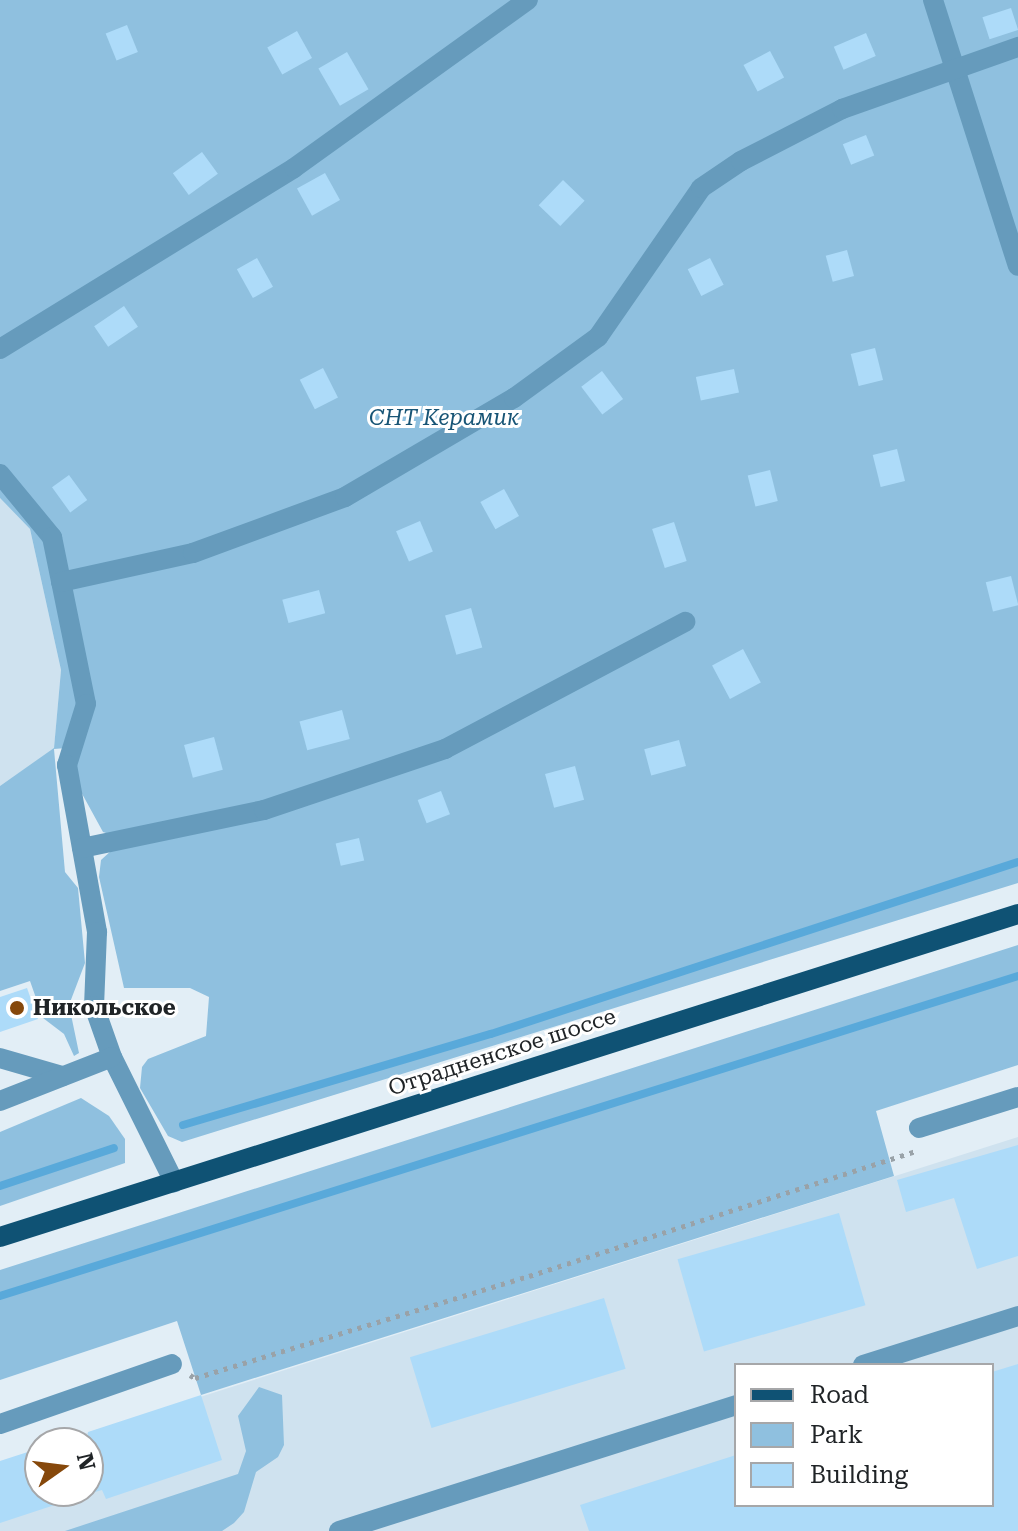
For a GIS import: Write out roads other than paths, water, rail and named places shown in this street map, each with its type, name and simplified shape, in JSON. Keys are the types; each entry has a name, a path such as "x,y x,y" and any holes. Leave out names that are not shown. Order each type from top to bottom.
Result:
{"main road":[{"name":"Отрадненское шоссе","path":"0,1237 1018,914"}],"street":[{"path":"0,349 294,168 528,0"},
{"path":"933,0 953,73 1018,266"},
{"path":"61,582 193,553 345,497 514,398 598,337 701,188 741,161 842,109 953,73 1018,47"},
{"path":"0,474 52,537 86,704 67,765 97,932 94,1006 112,1057 174,1182"},
{"path":"82,848 264,810 445,749 685,622"},
{"path":"0,1101 112,1057"},
{"path":"0,1058 62,1076"},
{"path":"919,1128 1018,1097"},
{"path":"869,1363 1018,1316"},
{"path":"0,1424 172,1364"},
{"path":"339,1531 734,1406"}],"waterway":[{"path":"183,1125 491,1034 1018,862"},
{"path":"0,1296 1018,976"},
{"path":"0,1186 114,1148"}],"place":[{"name":"Никольское","path":"17,1008"}],"park label":[{"name":"СНТ Керамик","path":"444,418"}]}
